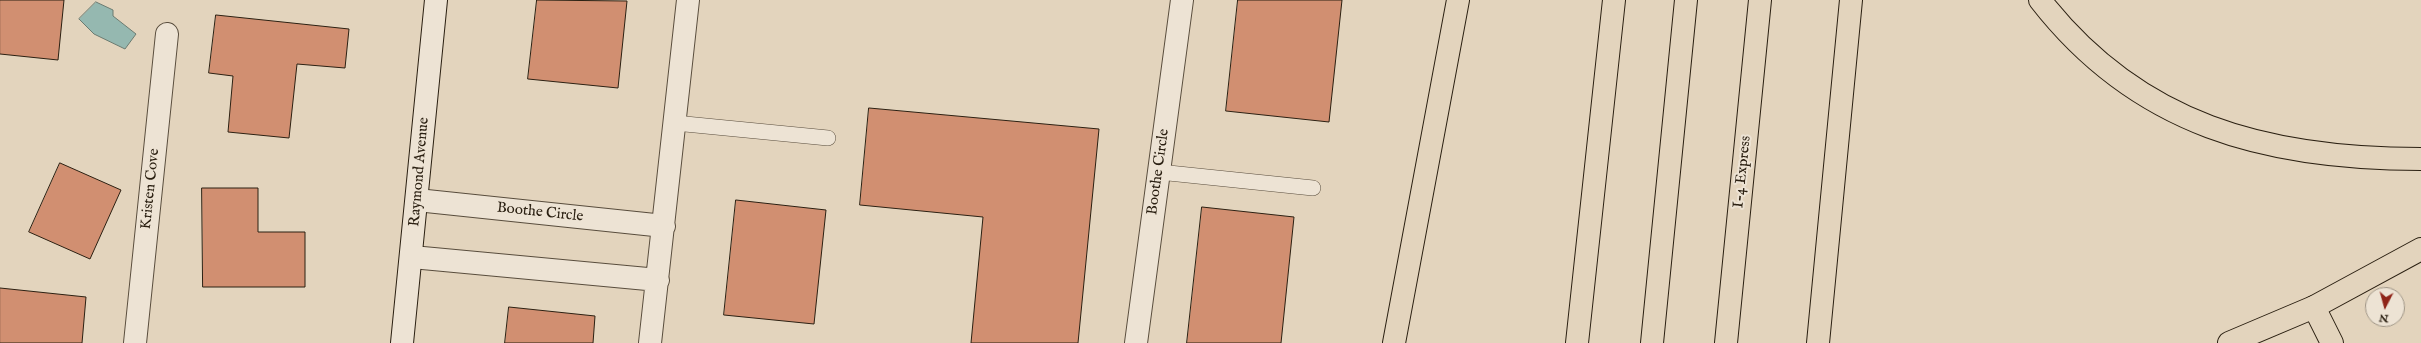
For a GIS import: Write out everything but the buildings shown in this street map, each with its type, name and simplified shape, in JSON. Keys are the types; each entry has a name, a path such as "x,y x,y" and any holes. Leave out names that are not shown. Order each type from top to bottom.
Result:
{"main road":[{"path":"1394,343 1458,0"},
{"path":"1577,343 1614,0"},
{"path":"1652,343 1686,0"},
{"name":"I-4 Express","path":"1726,343 1760,0"},
{"path":"1818,343 1851,0"},
{"path":"2040,0 2055,20 2118,79 2147,97 2219,132 2255,143 2345,157 2421,159"},
{"path":"2229,343 2314,307 2421,249"},
{"path":"2314,307 2332,343"}],"street":[{"name":"Raymond Avenue","path":"402,343 412,256 436,0"},
{"path":"650,343 688,0"},
{"name":"Boothe Circle","path":"1136,343 1182,0"},
{"name":"Kristen Cove","path":"135,343 167,34"},
{"name":"Boothe Circle","path":"417,200 664,226"},
{"path":"412,256 658,280"}],"lane":[{"path":"675,123 828,138"},
{"path":"1159,172 1313,188"}],"water":[{"path":"96,2 113,10 113,16 136,34 125,49 94,34 79,19"}]}
